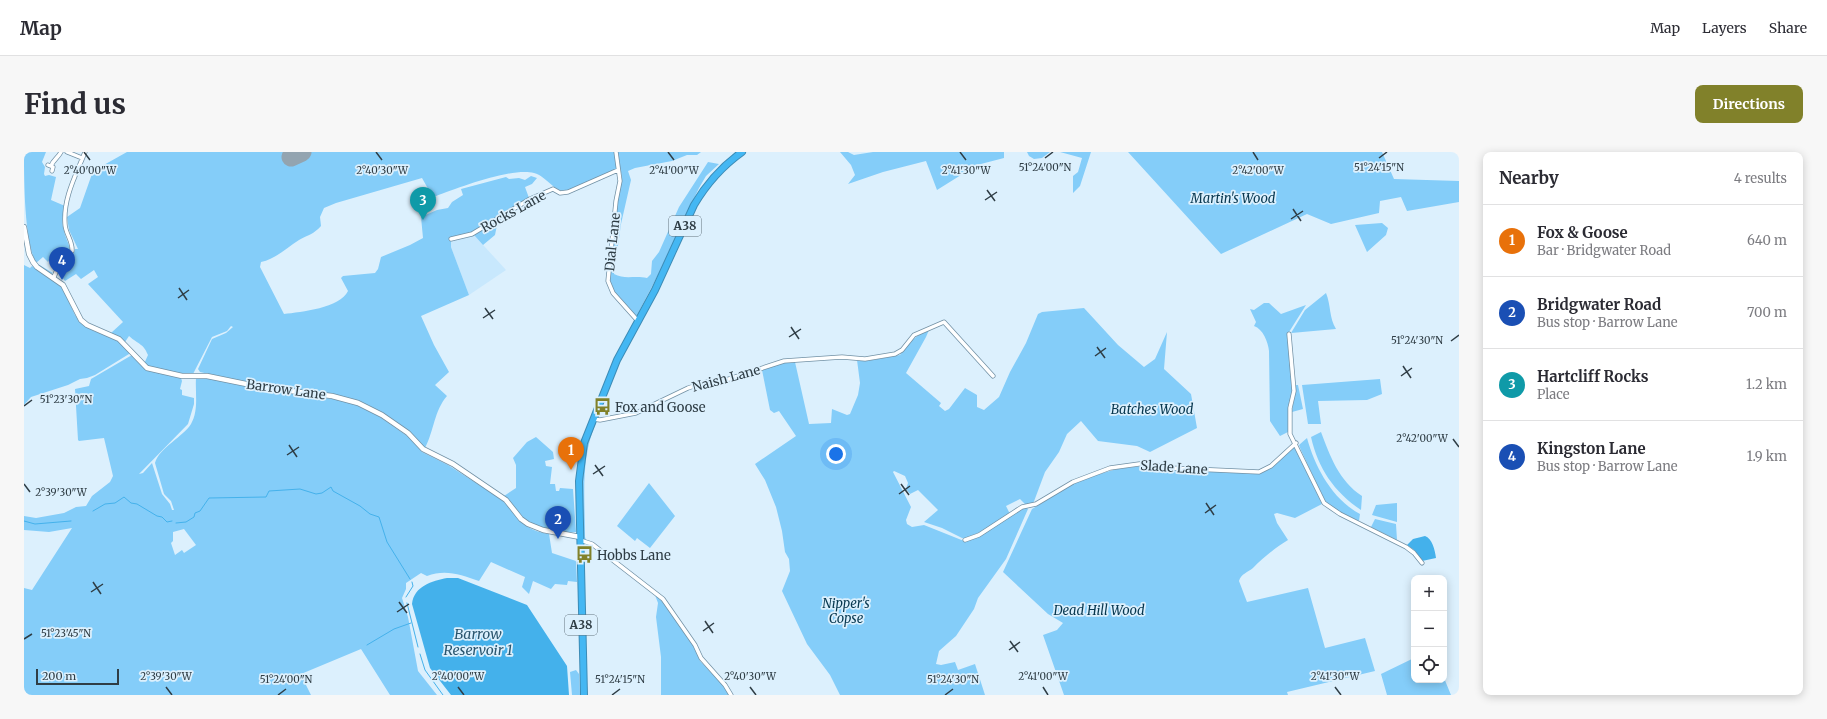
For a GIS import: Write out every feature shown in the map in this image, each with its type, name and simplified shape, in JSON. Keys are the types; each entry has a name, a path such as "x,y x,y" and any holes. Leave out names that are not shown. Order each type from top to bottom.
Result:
{"highway":[{"name":"A38","path":"584,695 580,539 580,465 584,443 592,418 618,360 655,290 701,193 719,170 742,152"}],"main road":[{"name":"Barrow Lane","path":"24,227 29,254 33,262 39,269 54,278 66,288 73,308 81,320 90,327 119,339 147,368 182,376 207,376 266,388 332,396 358,403 382,415 408,432 426,451 452,464 506,500 521,519 528,524 543,530 580,539"}],"street":[{"path":"52,171 53,167 50,165 53,159 58,158 61,152"},
{"path":"67,152 82,158"},
{"path":"54,278 58,267 72,250 72,245 66,230 65,218 69,188 85,152"},
{"name":"Dial Lane","path":"616,152 620,181 615,209 608,281 612,293 638,322"},
{"name":"Rocks Lane","path":"451,239 472,234 530,199 553,189 560,193 568,192 618,170"},
{"name":"Naish Lane","path":"592,418 600,420 636,413 688,388 706,382 726,380 784,361 842,357 865,359 898,353 914,335 944,322 993,376"},
{"path":"1289,334 1294,391 1290,408 1290,434 1296,443 1324,503 1340,514 1406,547 1414,553 1422,563"},
{"name":"Slade Lane","path":"965,540 979,535 1022,507 1036,504 1073,482 1110,468 1146,463 1171,468 1259,472 1270,466 1296,443"},
{"path":"580,539 592,544 662,599 695,644 701,658 725,685 731,695"}],"shaded area":[{"path":"474,235 506,270 469,295 451,247 451,241"}],"green space":[{"path":"24,152 46,152 42,162 45,167 44,174 45,176 49,175 56,177 51,200 65,206 63,224 70,249 67,255 58,264 50,259 48,262 43,257 36,263 33,257 27,229"},
{"path":"127,152 297,152 290,156 293,159 307,152 701,152 697,155 687,155 672,161 635,168 628,171 631,180 621,224 614,274 622,277 647,278 651,274 652,261 659,252 679,207 708,162 719,164 706,176 699,188 656,279 637,315 634,315 613,290 609,279 617,201 622,177 621,172 614,169 615,170 568,191 559,190 539,175 524,172 485,179 436,196 431,194 422,178 336,203 324,208 320,217 321,226 318,229 276,256 261,262 260,267 284,314 329,305 344,297 348,291 341,278 343,276 375,273 378,269 381,257 423,238 421,217 437,210 448,208 452,202 463,195 461,189 506,177 509,179 519,178 525,180 531,176 537,178 532,184 525,187 529,198 473,232 451,238 451,247 469,295 421,316 434,345 449,372 435,385 447,396 439,408 425,448 408,430 384,414 354,400 292,388 267,387 200,372 198,369 212,339 226,333 233,327 231,326 227,331 212,337 193,374 168,372 155,369 144,364 148,355 142,346 129,336 125,342 111,333 123,322 88,284 98,277 94,270 81,279 76,274 65,281 59,274 62,267 74,253 75,249 78,249 69,230 67,217 80,208 93,171"},
{"path":"840,152 848,152 854,155 873,152 1004,152 1004,158 977,165 937,190 926,161 883,172 848,184 855,175 851,165"},
{"path":"1027,152 1050,152 1042,158 1034,159 1029,156"},
{"path":"1060,152 1091,152 1080,186 1073,193 1073,176 1078,172 1082,158"},
{"name":"Martin's Wood","path":"1128,152 1382,152 1394,179 1459,181 1459,202 1407,211 1401,197 1380,201 1379,213 1331,224 1307,214 1221,254"},
{"path":"498,220 495,235 483,245 474,235"},
{"path":"1382,223 1388,228 1386,235 1367,252 1355,225"},
{"path":"37,263 53,273 51,274 44,270 38,266"},
{"path":"24,265 30,268 32,266 61,285 75,315 83,325 117,340 129,352 129,354 95,375 31,397 24,405"},
{"path":"1326,293 1332,320 1336,329 1291,333 1305,310"},
{"path":"1264,303 1269,303 1281,314 1306,305 1289,332 1288,342 1293,391 1288,407 1288,432 1280,436 1270,421 1269,351 1262,333 1254,326 1256,322 1250,309 1254,310"},
{"path":"1084,308 1118,345 1144,367 1155,359 1167,332 1164,369 1191,394 1197,428 1150,452 1137,446 1098,441 1081,421 1067,434 1059,452 1045,472 1033,504 1025,504 1020,499 1006,506 1010,514 985,530 966,538 962,538 942,528 924,522 938,510 918,490 910,494 906,489 908,483 905,476 894,471 893,472 911,507 906,520 907,524 912,527 924,525 964,541 970,540 1023,508 1028,509 1006,559 978,598 974,609 956,636 939,651 936,664 941,665 955,662 958,670 975,664 985,695 840,695 830,675 807,644 782,591 790,571 789,559 785,552 776,507 765,480 755,464 796,436 779,411 774,413 770,410 762,370 784,363 795,362 809,424 831,423 832,409 847,415 850,414 858,395 860,383 857,360 866,361 900,355 912,340 929,330 906,373 941,403 939,406 945,411 949,409 965,388 977,395 977,407 984,410 999,397 1010,372 1026,343 1038,314 1042,312"},
{"path":"132,355 147,370 181,378 182,381 180,389 182,390 182,395 194,398 194,404 188,424 139,474 143,473 152,463 162,494 170,504 172,510 174,510 171,501 164,494 155,463 161,452 188,429 191,424 196,407 196,378 208,378 269,391 302,394 345,401 376,414 410,438 422,452 448,465 498,497 525,524 539,532 549,534 552,553 576,561 577,582 568,581 567,585 555,584 551,589 533,581 529,594 522,587 525,577 491,562 479,581 447,573 427,576 421,573 406,583 406,589 402,598 408,617 418,671 437,695 390,695 361,649 301,674 306,679 305,683 311,695 24,695 24,588 32,590 72,528 49,532 24,530 24,516 36,518 64,513 76,507 86,506 92,496 110,482 113,476 104,438 78,440 75,389 89,386 91,379","holes":["184,529 196,545 184,553 182,550 175,555 171,543 173,541 173,532"]},
{"path":"1380,379 1382,394 1367,400 1318,401 1321,424 1308,424 1302,385"},
{"path":"1296,385 1298,385 1303,409 1292,412"},
{"path":"594,423 596,423 591,437 585,465 584,479 586,540 582,538 582,480 586,451"},
{"path":"1321,432 1332,459 1341,475 1354,490 1362,496 1361,510 1351,503 1335,487 1323,469 1311,437"},
{"path":"536,437 553,452 554,459 545,461 546,466 552,467 550,484 555,484 556,491 559,491 560,488 573,489 576,532 546,530 531,524 520,515 511,502 504,496 516,488 516,465 513,458 527,442"},
{"path":"1307,438 1310,449 1326,481 1341,500 1360,514 1359,521 1339,512 1325,502 1299,445"},
{"name":"Dead Hill Wood","path":"1294,446 1322,504 1295,518 1277,513 1274,514 1277,523 1288,540 1265,556 1253,568 1243,575 1239,581 1247,602 1308,588 1325,648 1365,638 1375,671 1287,692 1288,695 1064,695 1043,635 1057,630 1063,623 1048,614 1003,572 1032,509 1078,481 1117,469 1143,466 1257,474 1271,467"},
{"path":"649,483 675,516 650,548 637,538 635,541 617,526"},
{"path":"1397,503 1397,522 1372,515 1376,505"},
{"path":"1375,519 1396,524 1397,540 1371,527"},
{"path":"655,595 663,602 694,646 700,661 721,683 729,695 661,695 661,657 656,617 658,603"},
{"path":"1411,659 1411,683 1446,683 1451,695 1387,695 1381,674"},
{"path":"576,670 579,674 580,695 572,695 570,672"}],"water":[{"path":"1425,536 1430,539 1436,558 1422,561 1414,550 1407,545 1413,539"},
{"name":"Barrow Reservoir 1","path":"447,578 458,578 527,605 567,666 569,695 451,695 430,668 412,604 416,593 425,585"}],"waterway":[{"path":"176,523 186,522 194,517 195,513 200,511 209,498 266,497 269,491 300,489 316,494 322,493 331,487 333,491 360,506 370,514 379,517 387,542 410,579"},
{"path":"93,511 105,504 115,503 124,497 131,503 137,504 157,516 162,517 167,522 172,521"},
{"path":"24,521 35,524 71,521"},
{"path":"406,597 413,586 412,582"},
{"path":"407,603 418,647"},
{"path":"367,645 394,629 411,623"},
{"path":"420,654 425,670 443,695"}],"runway":[{"path":"291,157 302,152"}],"place":[{"name":"Hartcliff Rocks","path":"423,220"},
{"name":"Kingston Lane","path":"62,280"},
{"name":"Fox and Goose","path":"602,407"},
{"name":"Fox & Goose","path":"571,470"},
{"name":"Bridgwater Road","path":"558,539"},
{"name":"Hobbs Lane","path":"584,555"}],"park label":[{"name":"Batches Wood","path":"1152,409"},
{"name":"Nipper's Copse","path":"846,610"}]}
